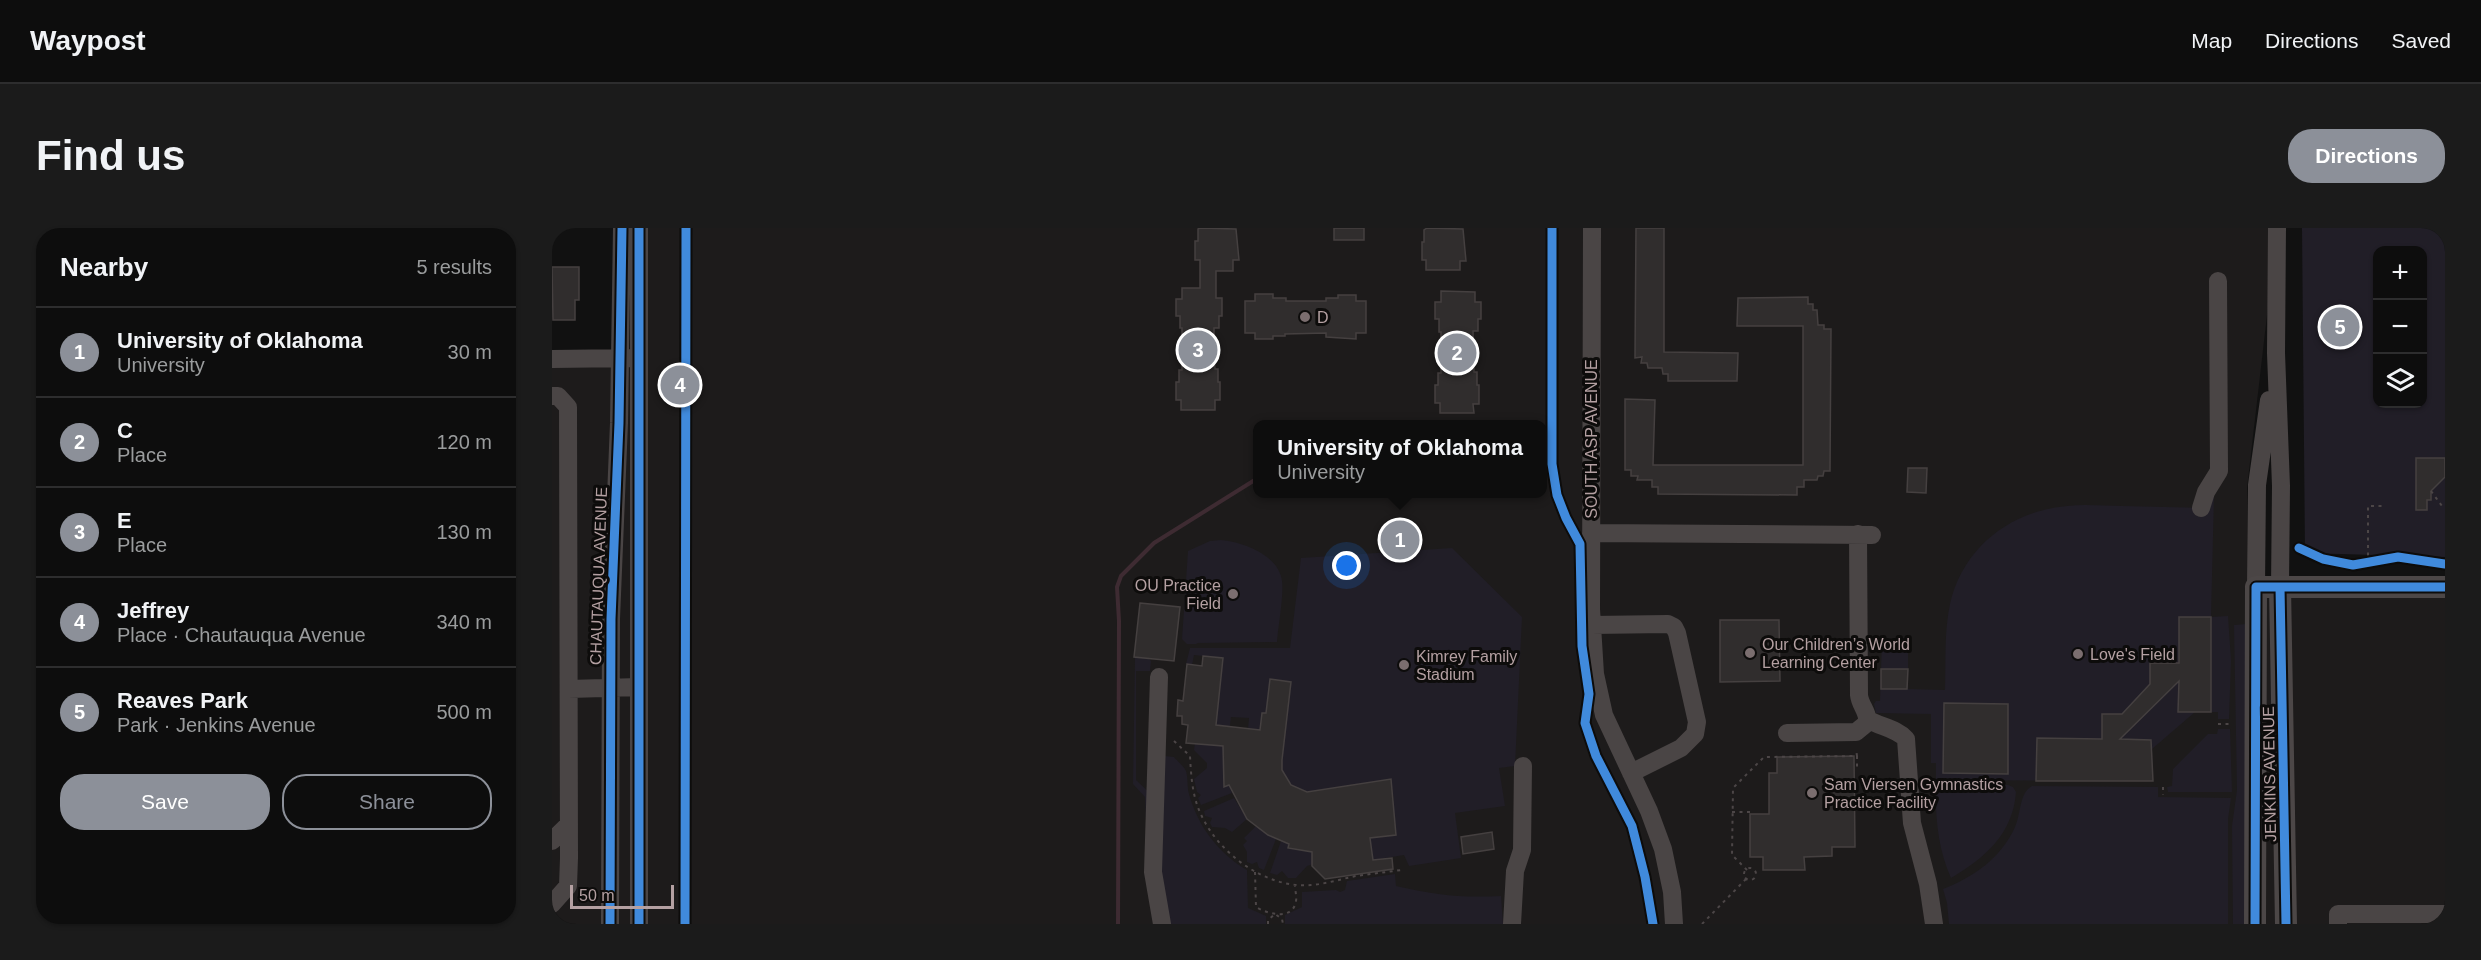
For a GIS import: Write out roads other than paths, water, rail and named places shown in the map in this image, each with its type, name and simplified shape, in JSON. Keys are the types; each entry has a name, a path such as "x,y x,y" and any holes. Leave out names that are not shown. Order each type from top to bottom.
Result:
{"main road":[{"path":"2256,586 2445,587"},
{"name":"JENKINS AVENUE","path":"2254,924 2256,586"},
{"name":"JENKINS AVENUE","path":"2280,586 2286,924"}],"street":[{"name":"CHAUTAUQUA AVENUE","path":"610,924 610,688 622,228"},
{"path":"639,228 639,924"},
{"name":"SOUTH ASP AVENUE","path":"1592,228 1591,625 1595,674 1604,715 1649,811 1663,849 1672,892 1674,924"},
{"name":"JENKINS AVENUE","path":"2277,228 2276,353 2281,486 2280,586"},
{"path":"2201,508 2206,492 2219,471 2218,281"},
{"name":"JENKINS AVENUE","path":"2256,586 2257,485 2276,353"},
{"path":"552,359 639,358"},
{"path":"552,396 558,396 568,407 560,565 560,612 569,689 568,886 552,904"},
{"path":"1591,533 1865,534 1859,694 1862,725"},
{"path":"1591,625 1668,624 1674,627 1677,633 1696,722 1695,734 1681,748 1631,773"},
{"path":"1159,677 1153,872 1162,924"},
{"path":"569,689 639,687"},
{"path":"1787,733 1862,725 1879,726 1900,732 1906,739 1912,823 1931,896 1934,924"},
{"path":"1512,924 1515,871 1522,850 1523,766"},
{"path":"552,841 569,824"},
{"path":"2338,924 2338,914 2445,914"}],"waterway":[{"path":"1118,924 1119,621 1117,587 1121,576 1154,543 1253,481"}],"place":[{"name":"D","path":"1305,317"},
{"name":"Reaves Park","path":"2340,327"},
{"name":"E","path":"1198,350"},
{"name":"C","path":"1457,353"},
{"name":"Jeffrey","path":"680,385"},
{"name":"University of Oklahoma","path":"1400,540"},
{"name":"OU Practice Field","path":"1233,594"},
{"name":"Our Children’s World Learning Center","path":"1750,653"},
{"name":"Love's Field","path":"2078,654"},
{"name":"Kimrey Family Stadium","path":"1404,665"},
{"name":"Sam Viersen Gymnastics Practice Facility","path":"1812,793"}]}
